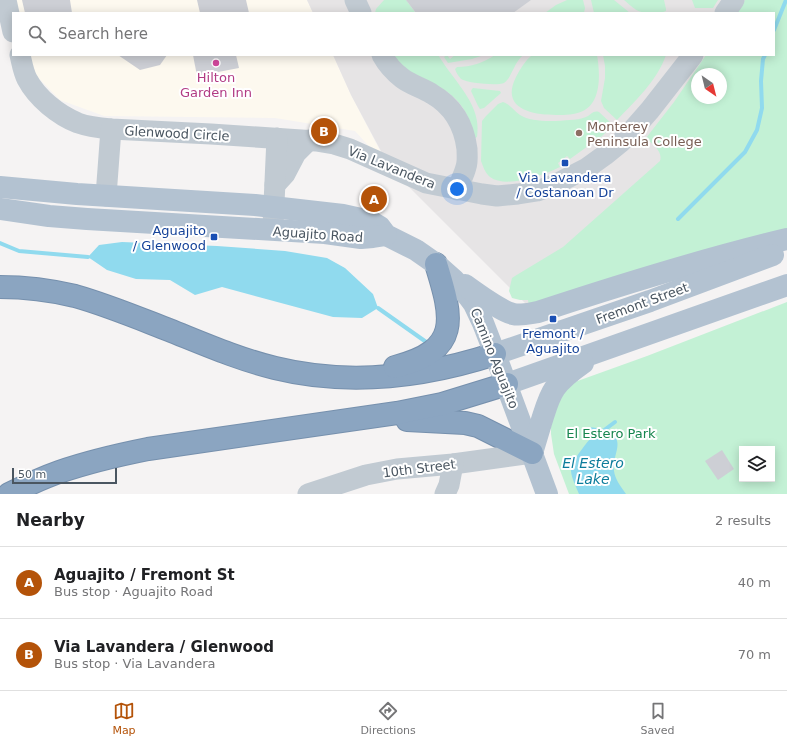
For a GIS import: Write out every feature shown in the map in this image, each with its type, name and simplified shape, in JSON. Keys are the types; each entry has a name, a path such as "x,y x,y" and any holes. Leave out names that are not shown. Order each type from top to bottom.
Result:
{"highway":[{"path":"351,378 413,362 429,353 442,341 448,327 448,311 446,295 436,264"},
{"path":"0,286 44,290 75,296 111,308 231,354 268,366 316,375 351,378 379,378 424,372 470,362 496,354"},
{"path":"8,494 58,472 118,455 148,449 427,408 458,400 507,384"},
{"path":"366,418 459,422 472,424 484,428 532,453"}],"main road":[{"name":"Aguajito Road","path":"0,186 106,196 247,204 343,215 370,221 380,228 386,235"},
{"name":"Aguajito Road","path":"0,209 69,218 325,233 361,238 386,235"},
{"name":"Camino Aguajito","path":"386,235 416,250 436,264 454,280 474,304 496,354 548,494"},
{"path":"436,264 500,308 514,314 523,314 538,312 686,265 787,239"},
{"name":"Fremont Street","path":"496,354 650,301 787,249"},
{"path":"507,384 787,285"},
{"path":"532,453 545,410 554,389 571,371 597,353"}],"street":[{"path":"6,0 12,27"},
{"path":"355,0 361,12"},
{"path":"726,12 734,0"},
{"name":"Glenwood Circle","path":"20,56 27,78 41,98 66,117 91,127 277,138"},
{"path":"383,56 402,78 432,94 446,104 460,122 466,142 467,165 457,190"},
{"name":"Via Lavandera","path":"277,138 309,140 334,144 350,149 426,183 457,190 497,196 531,192 554,185 586,168 605,155 632,131 692,56"},
{"path":"106,196 111,129"},
{"path":"273,230 277,138"},
{"path":"275,185 285,174 296,153 309,140"},
{"name":"10th Street","path":"308,494 366,475 532,453"},
{"path":"445,494 453,464"}],"shaded area":[{"path":"14,0 307,0 313,12 17,12"},
{"name":"Monterey Peninsula College","path":"307,0 787,0 787,222 529,307 390,168 351,95 333,56 775,56 775,12 313,12"},
{"path":"27,56 333,56 351,95 389,168 355,131 275,118 104,116 60,100 29,68"}],"green space":[{"path":"384,0 406,0 415,12 375,12"},
{"path":"567,0 583,0 585,8 584,12 546,12 556,5"},
{"path":"591,0 614,0 629,12 594,12"},
{"path":"624,0 664,0 666,11 640,12"},
{"path":"692,0 718,0 713,8 695,8"},
{"path":"745,0 787,0 787,229 529,307 528,300 512,298 509,291 512,278 563,247 660,161 661,157 659,151 646,138 691,77 691,104 727,104 727,68 697,68 705,56 775,56 775,12 736,12"},
{"path":"393,56 439,56 467,96 475,111 478,128 477,137 475,138 470,121 462,106 451,94 413,75"},
{"path":"448,56 450,59 454,56 481,56 448,63 444,57"},
{"path":"493,56 522,56 506,82 500,84 475,83 464,80 460,78 455,70 457,67 477,64"},
{"path":"531,56 597,56 599,78 597,94 594,101 583,111 563,115 537,114 521,108 515,103 512,96 512,88 519,71"},
{"path":"603,56 666,56 651,82 617,120 604,108 601,101 605,78"},
{"path":"473,88 500,91 501,93 484,108 480,109 471,91"},
{"path":"503,102 508,104 525,118 552,121 576,120 586,117 594,112 599,112 613,125 602,136 570,159 567,156 558,163 560,167 545,174 525,180 505,182 490,177 484,169 481,161 482,121 498,104"},
{"name":"El Estero Park","path":"787,302 787,494 569,494 554,454 551,427 552,419 564,391 572,383"}],"water":[{"path":"122,242 217,246 285,251 327,258 345,268 373,294 378,308 362,318 333,317 222,287 195,295 170,280 136,279 107,270 88,257 99,245"},
{"name":"El Estero Lake","path":"607,430 613,434 616,439 617,448 614,471 620,486 626,494 579,494 571,474 572,464 580,451 591,438 598,433"}],"building":[{"path":"22,0 70,0 72,12 25,12"},
{"path":"197,0 246,0 249,12 200,12"},
{"path":"406,0 531,0 514,12 415,12"},
{"name":"Hilton Garden Inn","path":"119,56 166,56 160,65 140,70"},
{"name":"Hilton Garden Inn","path":"193,56 236,56 239,68 197,76"},
{"path":"722,450 734,469 718,480 705,461"}],"waterway":[{"path":"775,28 786,0"},
{"path":"678,219 745,152 757,130 762,108 761,81 764,56"},
{"path":"0,243 19,251 88,257"},
{"path":"378,308 429,344"},
{"path":"589,429 603,431 615,422"}],"place":[{"name":"Hilton Garden Inn","path":"216,63"},
{"name":"Via Lavandera / Glenwood","path":"324,131"},
{"name":"Monterey Peninsula College","path":"579,133"},
{"name":"Via Lavandera / Costanoan Dr","path":"565,163"},
{"name":"Aguajito / Fremont St","path":"374,199"},
{"name":"Aguajito / Glenwood","path":"214,237"},
{"name":"Fremont / Aguajito","path":"553,319"}]}
